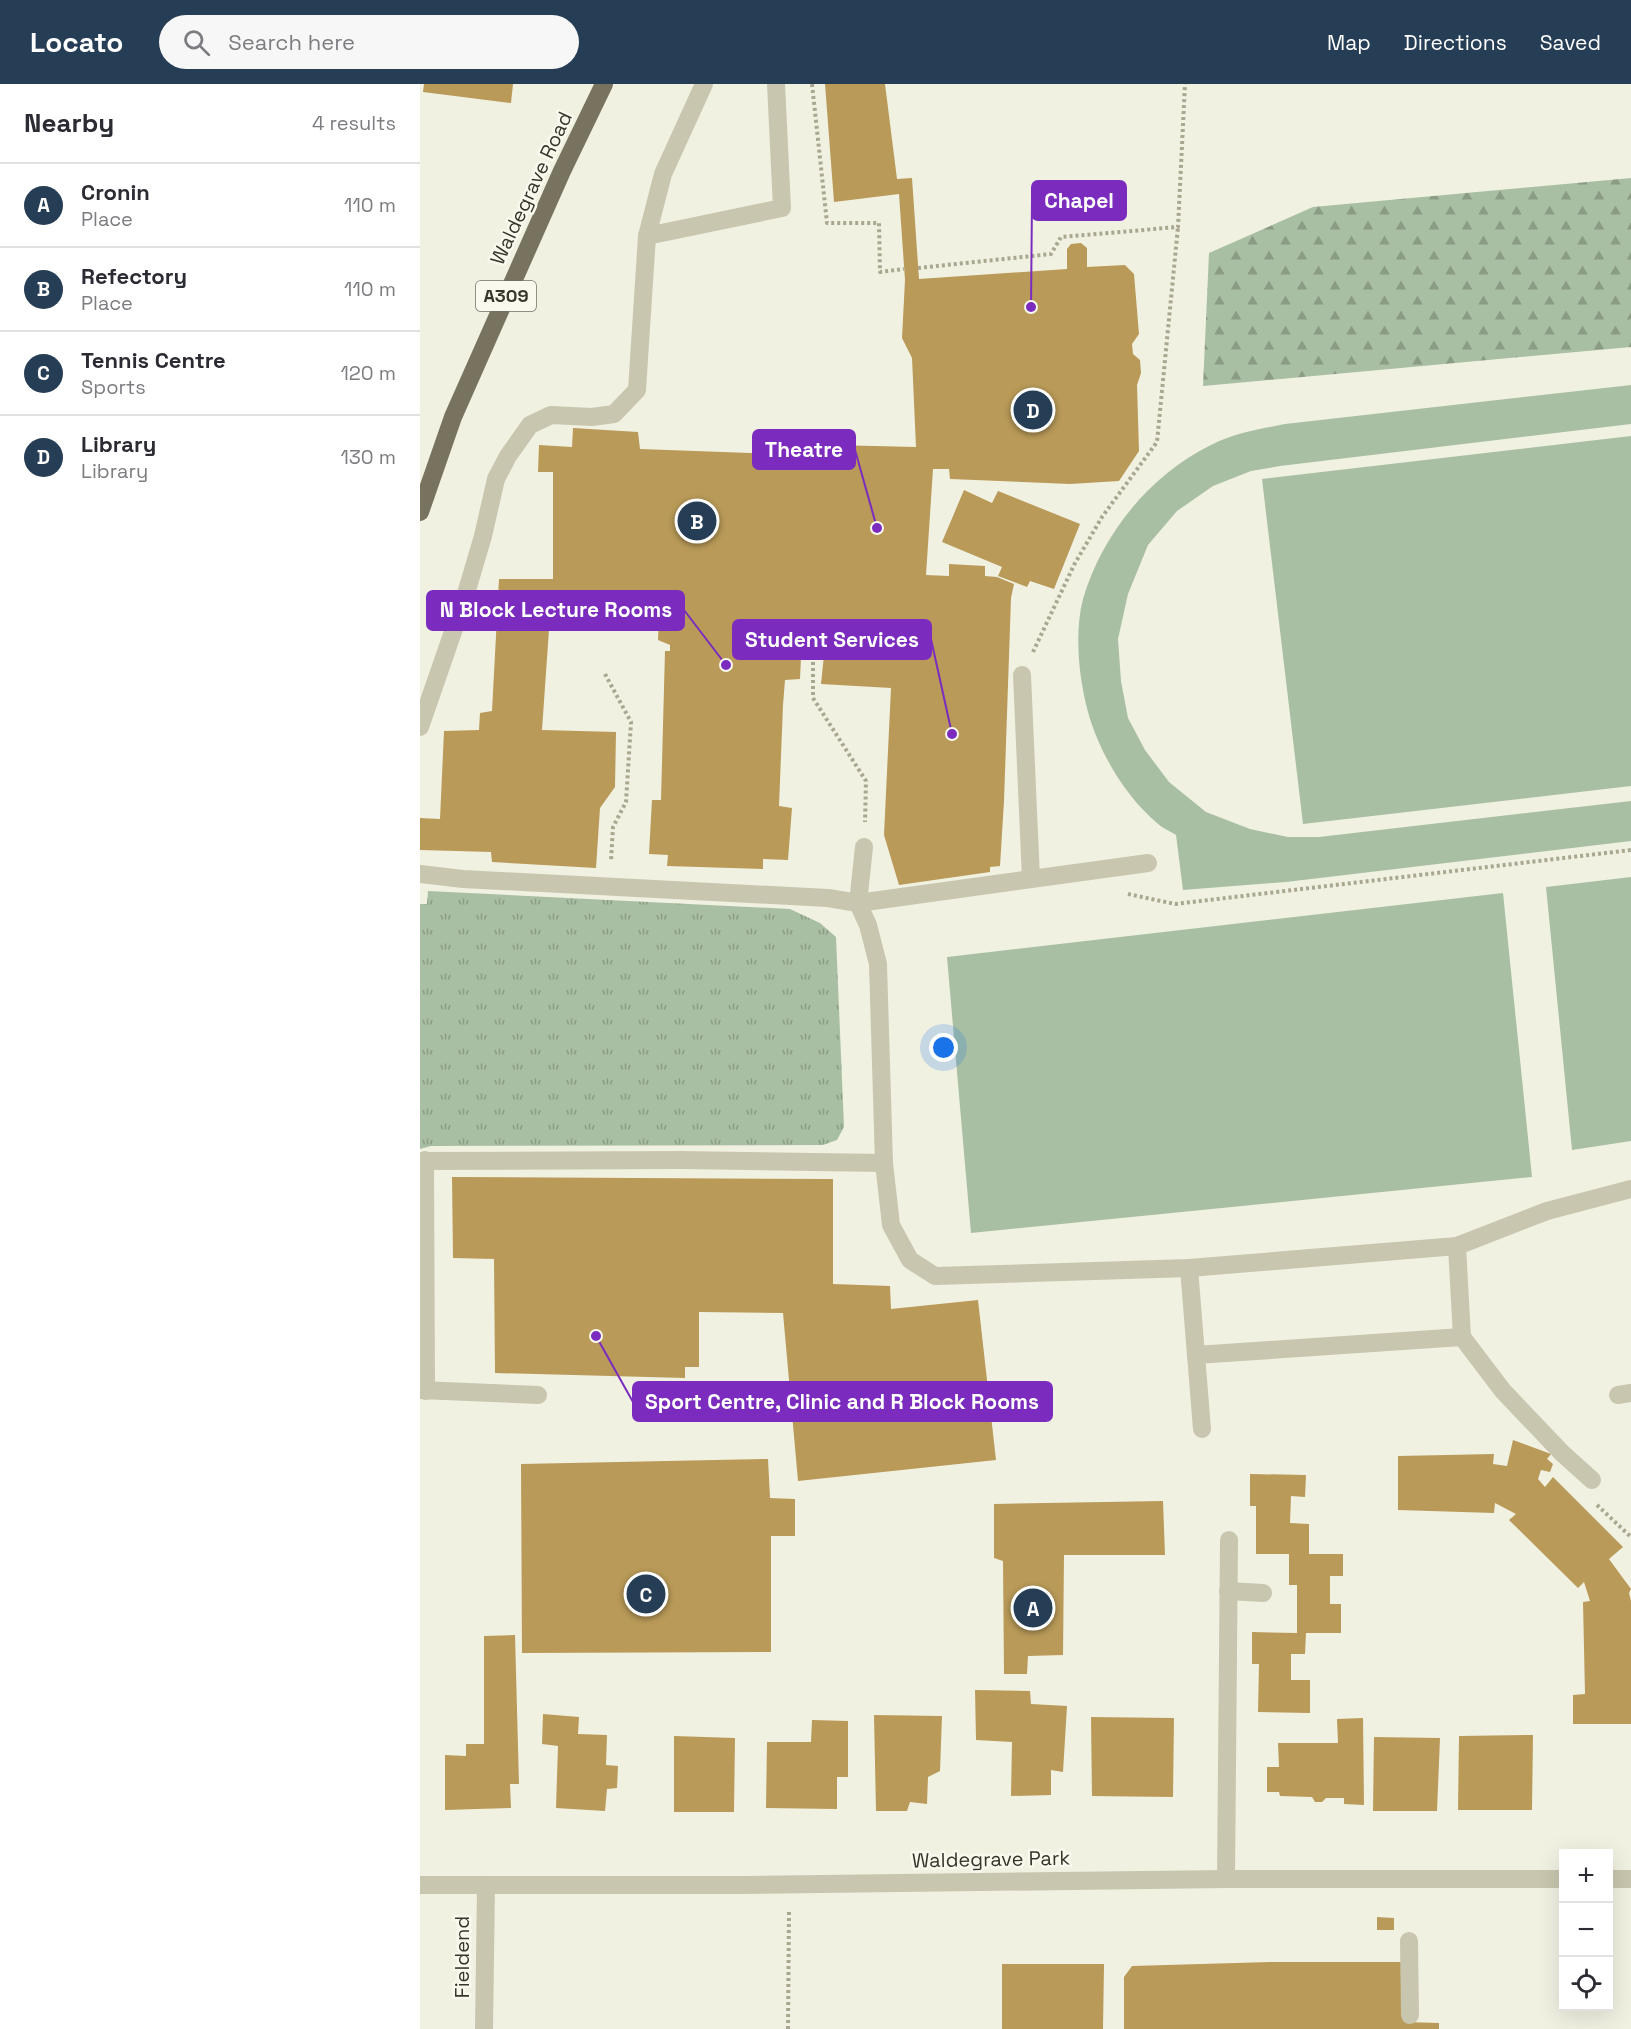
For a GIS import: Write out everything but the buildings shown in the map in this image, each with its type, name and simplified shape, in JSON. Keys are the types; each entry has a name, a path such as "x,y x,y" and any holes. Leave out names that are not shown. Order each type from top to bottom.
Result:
{"main road":[{"name":"Waldegrave Road","path":"420,512 453,417 562,171 604,84"}],"street":[{"path":"420,727 468,587 496,479 508,456 530,425 551,415 592,417 614,414 637,390 646,236 663,174 704,84"},
{"path":"646,236 782,208 776,84"},
{"path":"1022,675 1031,879"},
{"path":"864,847 858,903 868,925 878,964 884,1163 891,1225 910,1260 935,1276 1189,1268 1457,1246 1547,1211 1631,1189"},
{"path":"420,874 463,879 828,898 858,903 1148,863"},
{"path":"538,1395 423,1390 422,1161 681,1160 884,1163"},
{"path":"1457,1246 1462,1337 1503,1391 1548,1439 1592,1480"},
{"path":"1189,1268 1202,1429"},
{"path":"1196,1355 1462,1337"},
{"path":"1226,1879 1229,1540"},
{"path":"1228,1591 1263,1593"},
{"name":"Waldegrave Park","path":"420,1885 1559,1879"},
{"path":"1613,1879 1631,1879"},
{"name":"Fieldend","path":"484,2029 486,1886"},
{"path":"1409,1941 1410,2015"}],"path":[{"path":"813,84 827,223 879,223 880,272 904,270"},
{"path":"1022,675 1074,565 1102,517 1157,442 1178,227 1185,84"},
{"path":"918,268 1051,254 1061,237 1178,227"},
{"path":"813,650 813,698 866,781 864,847"},
{"path":"605,674 631,722 627,802 613,827 609,886"},
{"path":"1119,892 1175,904 1631,850"},
{"path":"1592,1480 1584,1492 1631,1537"},
{"path":"788,2029 789,1884"}],"green space":[{"path":"1631,178 1631,347 1203,386 1209,253 1313,207"},
{"path":"1631,385 1631,424 1280,466 1251,471 1213,486 1177,511 1148,545 1128,594 1118,639 1121,681 1128,718 1145,750 1169,782 1206,812 1250,829 1288,837 1319,837 1631,801 1631,841 1286,882 1183,890 1176,835 1159,825 1134,800 1106,758 1088,712 1080,671 1078,641 1083,599 1102,552 1131,509 1168,473 1189,458 1211,445 1247,432 1285,424"},
{"path":"1631,436 1631,786 1303,824 1262,479"},
{"path":"1631,877 1631,1141 1572,1150 1546,887"},
{"path":"428,891 790,909 820,923 836,937 844,1127 837,1140 823,1145 431,1146 420,1149 420,904 427,904"},
{"path":"1503,893 1532,1177 971,1233 947,957"}],"place":[{"name":"Chapel","path":"1031,307"},
{"name":"Library","path":"1033,410"},
{"name":"Refectory","path":"697,521"},
{"name":"Theatre","path":"877,528"},
{"name":"N Block Lecture Rooms","path":"726,665"},
{"name":"Student Services","path":"952,734"},
{"name":"Sport Centre, Clinic and R Block Rooms","path":"596,1336"},
{"name":"Tennis Centre","path":"646,1594"},
{"name":"Cronin","path":"1033,1608"}]}
